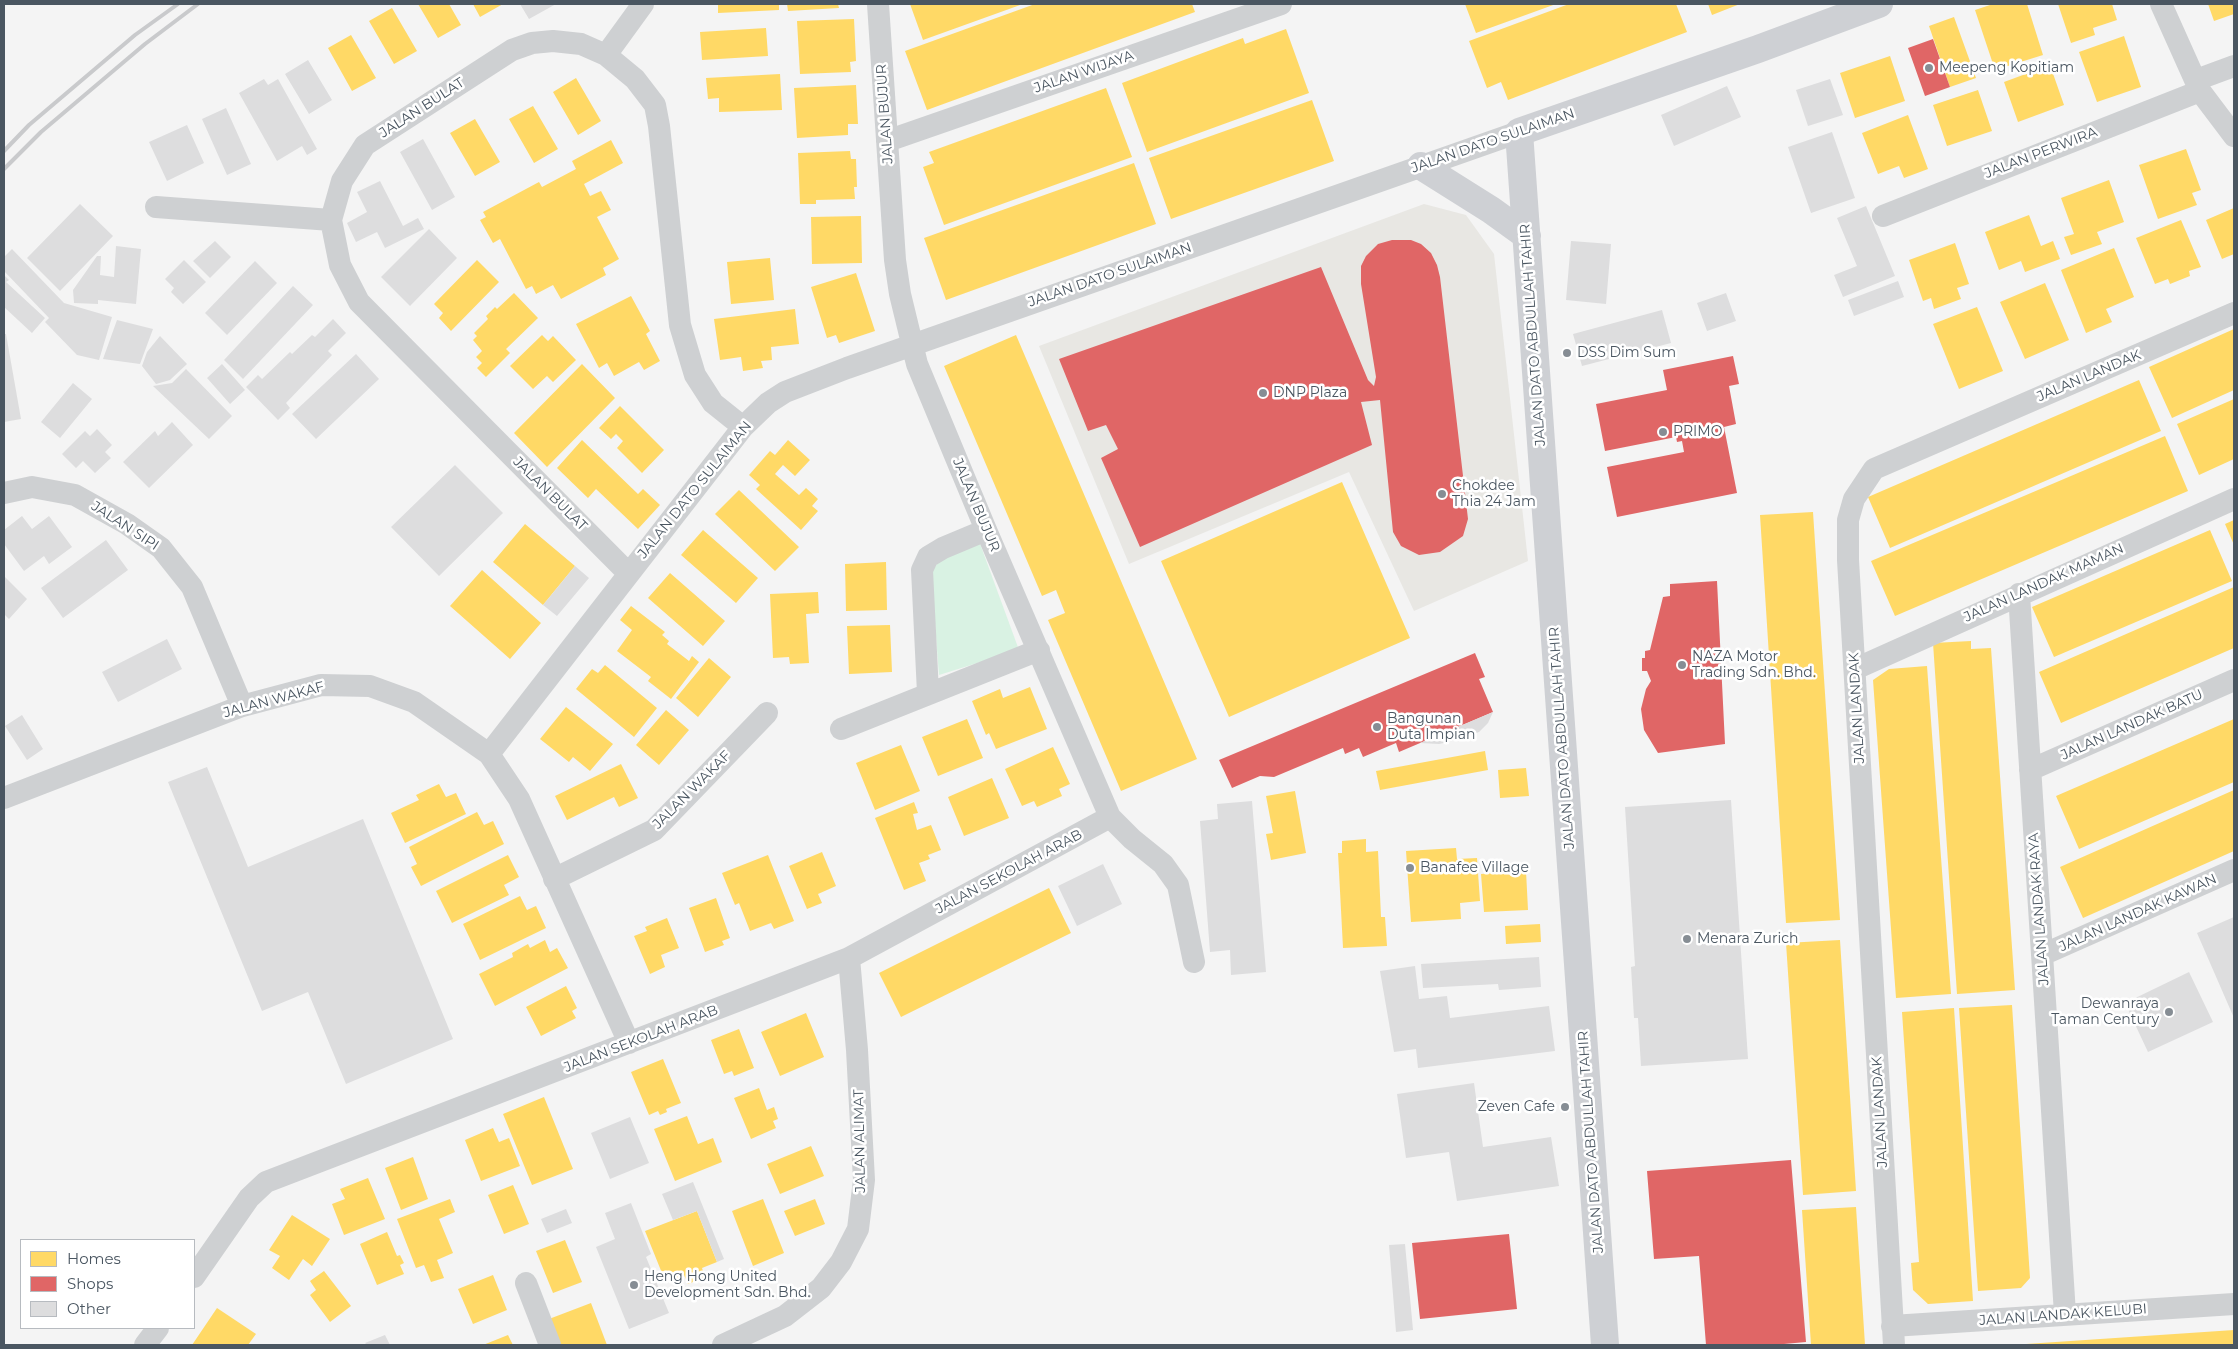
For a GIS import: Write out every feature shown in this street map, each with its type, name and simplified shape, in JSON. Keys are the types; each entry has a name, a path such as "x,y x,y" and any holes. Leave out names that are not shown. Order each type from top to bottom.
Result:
{"street":[{"path":"606,55 643,4"},
{"name":"JALAN BUJUR","path":"878,4 895,260 900,294 917,364 986,530 1110,817 1132,839 1163,864 1178,885 1194,962"},
{"name":"JALAN WIJAYA","path":"887,141 1281,4"},
{"name":"JALAN DATO SULAIMAN","path":"489,754 743,427 768,403 785,392 912,344 1748,52 1879,4"},
{"path":"2161,4 2198,85 2234,136"},
{"name":"JALAN BULAT","path":"628,573 359,302 340,265 331,220 342,181 365,146 512,50 532,43 553,41 581,44 606,55 635,79 655,105 659,126 680,325 695,375 713,403 743,427"},
{"name":"JALAN PERWIRA","path":"1883,216 2198,85 2234,66"},
{"name":"JALAN DATO ABDULLAH TAHIR","path":"1519,132 1605,1345"},
{"path":"1422,166 1491,210 1526,236"},
{"path":"156,208 331,220"},
{"name":"JALAN LANDAK","path":"1893,1336 1848,520 1854,499 1874,469 2234,313"},
{"name":"JALAN SIPI","path":"4,493 32,487 76,495 127,524 161,548 192,587 242,706"},
{"name":"JALAN LANDAK MAMAN","path":"1855,669 2234,499"},
{"path":"928,693 922,570 928,557 943,548 986,530"},
{"name":"JALAN LANDAK RAYA","path":"2019,594 2065,1314"},
{"path":"841,728 1039,650"},
{"name":"JALAN LANDAK BATU","path":"2030,770 2234,680"},
{"name":"JALAN WAKAF","path":"4,798 242,706 321,685 370,686 414,702 489,754 519,799 629,1043"},
{"name":"JALAN WAKAF","path":"554,879 654,830 767,713"},
{"name":"JALAN SEKOLAH ARAB","path":"195,1276 249,1198 266,1182 849,958 1110,817"},
{"name":"JALAN LANDAK KAWAN","path":"2042,955 2234,870"},
{"name":"JALAN ALIMAT","path":"723,1345 785,1316 821,1288 841,1262 858,1229 864,1180 857,1050 849,958"},
{"path":"526,1283 550,1345"},
{"name":"JALAN LANDAK KELUBI","path":"1893,1336 2065,1314 2234,1304"},
{"path":"145,1345 157,1329"}],"shaded area":[{"name":"DNP Plaza","path":"1424,204 1466,215 1494,254 1528,561 1414,611 1349,472 1129,564 1039,346"}],"green space":[{"path":"979,541 1019,650 939,675 931,572 940,560"}],"building: Homes":[{"path":"418,4 449,4 461,25 438,38"},
{"path":"473,4 503,4 480,17"},
{"path":"718,4 779,4 779,10 718,13"},
{"path":"787,4 838,4 839,8 788,11"},
{"path":"910,4 1023,4 923,40"},
{"path":"1035,4 1192,4 1195,12 927,110 905,51"},
{"path":"1465,4 1556,4 1476,33"},
{"path":"1569,4 1676,4 1687,32 1508,100 1501,82 1487,88 1469,41"},
{"path":"1708,4 1740,4 1712,15"},
{"path":"1993,4 2027,4 2043,55 1995,70 1975,10"},
{"path":"2058,4 2112,4 2117,20 2093,28 2095,35 2071,43"},
{"path":"2208,4 2234,4 2234,14 2214,21"},
{"path":"392,8 417,51 394,64 369,21"},
{"path":"1954,17 1976,78 1950,87 1929,26"},
{"path":"854,19 856,61 850,62 851,72 800,74 797,21"},
{"path":"766,28 768,56 702,60 700,32"},
{"path":"1286,29 1309,93 1147,152 1122,83 1243,38 1245,44"},
{"path":"351,35 376,78 352,91 328,48"},
{"path":"2124,36 2141,87 2097,102 2079,52"},
{"path":"1890,56 1905,101 1855,118 1840,73"},
{"path":"2050,65 2064,105 2018,122 2004,82"},
{"path":"780,74 782,110 719,112 719,98 708,99 706,78"},
{"path":"576,78 601,121 578,135 553,92"},
{"path":"856,85 858,124 848,124 848,135 797,138 794,88"},
{"path":"1106,88 1132,157 944,225 923,167 934,163 929,152"},
{"path":"1978,90 1992,131 1947,146 1933,105"},
{"path":"1312,100 1334,161 1171,219 1149,158"},
{"path":"533,106 558,149 534,163 509,119"},
{"path":"1908,115 1928,169 1904,178 1899,166 1878,174 1862,133"},
{"path":"475,119 500,162 475,176 450,133"},
{"path":"611,140 623,163 584,184 590,196 601,191 611,210 597,217 619,259 603,268 606,275 561,299 553,285 536,294 532,286 526,289 500,239 493,243 480,220 486,217 483,212 539,182 542,187 576,169 572,161"},
{"path":"2186,149 2201,190 2192,193 2197,205 2158,219 2139,165"},
{"path":"850,151 851,159 856,159 857,187 854,187 855,199 816,200 816,204 800,204 798,153"},
{"path":"1134,163 1156,224 946,300 924,238"},
{"path":"2109,180 2124,222 2097,232 2102,244 2071,255 2064,237 2074,234 2061,198"},
{"path":"2234,208 2234,254 2222,259 2206,220"},
{"path":"2029,215 2041,246 2053,241 2060,259 2025,272 2021,261 1999,270 1985,232"},
{"path":"861,216 862,263 812,264 811,217"},
{"path":"2181,220 2201,267 2189,271 2190,276 2170,284 2168,279 2155,284 2136,238"},
{"path":"1955,243 1969,284 1957,288 1961,299 1934,309 1931,298 1923,301 1909,260"},
{"path":"2114,248 2134,297 2106,309 2112,322 2086,333 2061,270"},
{"path":"770,258 774,300 731,304 727,262"},
{"path":"477,260 499,282 451,331 439,318 443,313 434,304"},
{"path":"856,273 875,331 839,343 836,335 827,338 811,287"},
{"path":"2045,283 2069,340 2025,359 2000,302"},
{"path":"514,293 538,318 506,349 510,353 486,377 477,368 482,363 476,357 482,351 473,340 477,336 474,333 488,319 486,316 495,307 497,309"},
{"path":"631,296 650,331 646,334 660,361 644,370 639,362 614,376 607,363 599,368 576,324"},
{"path":"1977,307 2003,371 1959,389 1933,324"},
{"path":"795,309 799,344 771,347 772,360 761,361 763,368 743,371 741,357 720,360 714,319"},
{"path":"2234,329 2234,390 2172,418 2149,367"},
{"path":"542,335 548,341 553,336 576,360 553,382 547,376 533,389 510,366"},
{"path":"1016,335 1197,759 1121,791 1048,620 1065,613 1056,590 1042,596 944,366"},
{"path":"582,364 615,398 547,467 514,433"},
{"path":"2139,380 2161,431 1890,548 1868,497"},
{"path":"2234,399 2234,459 2199,475 2177,424"},
{"path":"620,406 664,450 642,473 617,448 623,441 616,434 611,439 599,428"},
{"path":"2165,436 2188,491 1895,616 1871,561"},
{"path":"582,440 638,494 643,489 660,505 638,529 596,489 588,498 557,468"},
{"path":"788,440 810,460 795,476 783,465 775,474 799,495 806,488 818,499 812,506 818,511 801,530 756,489 760,485 749,475 770,451 775,455"},
{"path":"1342,482 1410,638 1229,717 1161,561"},
{"path":"739,490 799,547 775,571 715,514"},
{"path":"1813,512 1840,920 1786,923 1760,515"},
{"path":"2234,520 2234,545 2225,524"},
{"path":"525,524 575,566 543,605 493,562"},
{"path":"703,530 758,578 736,603 681,555"},
{"path":"2210,530 2232,581 2054,657 2032,607"},
{"path":"886,562 887,610 846,611 845,564"},
{"path":"482,570 541,623 510,659 450,606"},
{"path":"670,573 725,621 703,646 648,598"},
{"path":"2234,587 2234,648 2061,723 2039,672"},
{"path":"818,592 819,613 806,614 809,663 790,664 789,657 773,658 770,594"},
{"path":"631,606 665,632 662,635 669,641 667,644 689,661 692,656 699,662 671,699 648,681 651,677 617,651 632,630 620,620"},
{"path":"890,625 892,672 849,674 847,626"},
{"path":"1971,641 1971,649 1991,648 2015,990 1957,994 1933,643"},
{"path":"709,658 731,677 698,717 676,698"},
{"path":"605,665 657,708 634,737 576,689 592,669 598,673"},
{"path":"1927,666 1951,994 1896,998 1873,680 1889,669"},
{"path":"1030,687 1047,729 996,749 989,733 986,735 972,701 1000,689 1003,698"},
{"path":"566,707 613,744 590,771 573,757 569,762 540,739"},
{"path":"666,710 689,730 659,765 636,745"},
{"path":"967,719 983,758 938,776 922,737"},
{"path":"2234,719 2234,782 2079,849 2056,796"},
{"path":"901,745 920,791 875,810 856,763"},
{"path":"1053,747 1070,784 1059,789 1062,796 1037,807 1034,801 1022,806 1005,769"},
{"path":"1485,751 1488,770 1380,790 1376,771"},
{"path":"621,764 638,798 619,807 614,797 567,820 555,796"},
{"path":"1526,768 1529,796 1500,798 1498,770"},
{"path":"992,778 1009,818 964,836 948,797"},
{"path":"439,784 446,797 456,793 466,814 405,843 391,813 419,800 416,795"},
{"path":"2234,790 2234,851 2083,918 2060,867"},
{"path":"1295,791 1306,853 1271,860 1266,834 1273,833 1266,796"},
{"path":"914,802 918,813 913,814 917,830 931,825 941,850 928,855 930,859 919,863 926,881 904,890 875,818"},
{"path":"477,812 484,825 493,821 504,844 421,886 411,867 417,864 409,847"},
{"path":"1366,839 1366,852 1378,851 1381,917 1385,917 1387,946 1343,948 1338,853 1342,853 1342,841"},
{"path":"1456,848 1457,859 1477,858 1480,901 1460,903 1461,919 1411,922 1406,851"},
{"path":"822,852 836,886 818,894 822,903 807,909 789,866"},
{"path":"508,855 519,877 504,885 509,895 452,923 436,891"},
{"path":"768,855 794,921 774,929 771,923 750,931 739,903 735,905 722,873"},
{"path":"1526,871 1528,910 1484,912 1481,874"},
{"path":"1049,888 1071,933 901,1017 879,973"},
{"path":"520,896 527,910 536,906 546,928 480,960 463,924"},
{"path":"716,898 730,938 722,941 724,945 705,952 689,908"},
{"path":"667,918 679,948 661,955 665,967 650,974 634,936 647,931 645,927"},
{"path":"1540,924 1541,942 1506,944 1505,926"},
{"path":"545,940 550,952 557,948 568,968 495,1006 479,974 513,957 512,953 528,944 530,948"},
{"path":"1840,940 1856,1191 1803,1195 1786,943"},
{"path":"566,986 577,1008 572,1011 576,1018 541,1036 526,1007"},
{"path":"2012,1005 2030,1278 2021,1288 1978,1291 1959,1008"},
{"path":"1954,1008 1973,1301 1928,1304 1913,1290 1911,1263 1919,1262 1902,1012"},
{"path":"806,1013 824,1057 780,1076 761,1032"},
{"path":"739,1029 754,1068 734,1076 732,1071 724,1074 711,1040"},
{"path":"663,1059 681,1103 666,1109 667,1112 660,1115 658,1111 649,1115 631,1072"},
{"path":"759,1088 767,1110 774,1107 778,1119 773,1121 776,1128 751,1139 734,1098"},
{"path":"544,1097 573,1169 532,1185 503,1114"},
{"path":"687,1116 698,1144 713,1138 722,1162 675,1181 654,1129"},
{"path":"493,1128 499,1142 509,1138 520,1166 481,1181 465,1140"},
{"path":"811,1146 824,1176 780,1194 767,1164"},
{"path":"413,1157 428,1199 401,1210 385,1168"},
{"path":"368,1178 385,1219 344,1235 332,1204 345,1199 340,1189"},
{"path":"513,1185 529,1224 504,1234 488,1195"},
{"path":"450,1199 455,1212 439,1219 453,1253 437,1260 444,1278 431,1282 424,1265 416,1268 397,1219"},
{"path":"763,1199 784,1253 753,1266 732,1211"},
{"path":"815,1199 825,1224 795,1236 784,1211"},
{"path":"1856,1207 1865,1345 1811,1345 1802,1210"},
{"path":"697,1211 717,1262 702,1268 705,1277 688,1284 684,1275 666,1283 645,1231"},
{"path":"292,1215 330,1239 312,1266 303,1259 289,1280 272,1268 280,1256 269,1250"},
{"path":"387,1232 397,1256 400,1255 404,1263 400,1265 404,1274 377,1285 360,1244"},
{"path":"565,1240 582,1282 553,1293 536,1251"},
{"path":"324,1271 351,1306 330,1322 310,1295 316,1290 310,1281"},
{"path":"493,1275 507,1310 473,1324 458,1289"},
{"path":"591,1303 607,1345 559,1345 549,1319"},
{"path":"217,1308 256,1334 248,1345 192,1345"},
{"path":"2234,1330 2234,1345 2026,1345 2026,1344"},
{"path":"508,1335 513,1345 483,1345"}],"building: Shops":[{"name":"Meepeng Kopitiam","path":"1933,39 1950,87 1925,96 1908,48"},
{"name":"DNP Plaza","path":"1392,240 1411,240 1421,244 1431,253 1440,277 1468,519 1463,536 1440,552 1419,555 1401,546 1393,532 1380,400 1361,402 1372,445 1140,547 1101,458 1118,449 1106,425 1088,431 1059,359 1321,267 1368,380 1374,386 1376,377 1361,284 1361,266 1366,256 1378,244"},
{"name":"PRIMO","path":"1733,356 1739,384 1729,386 1736,424 1724,427 1737,493 1617,517 1607,467 1684,452 1682,441 1677,442 1676,437 1605,451 1596,404 1667,390 1663,370"},
{"name":"NAZA Motor Trading Sdn. Bhd.","path":"1717,581 1725,744 1658,753 1644,730 1641,709 1646,689 1651,681 1647,671 1642,671 1642,658 1645,658 1645,651 1650,650 1663,597 1670,596 1670,584"},
{"name":"Bangunan Duta Impian","path":"1475,653 1485,677 1479,679 1493,712 1399,752 1396,743 1363,757 1359,748 1345,754 1343,748 1274,777 1260,776 1232,788 1219,760"},
{"path":"1791,1160 1806,1342 1773,1345 1706,1345 1699,1256 1654,1259 1647,1171"},
{"path":"1509,1234 1517,1309 1420,1319 1412,1243"}],"building: Other":[{"path":"520,4 556,4 529,19"},
{"path":"308,60 332,100 309,114 285,74"},
{"path":"264,79 268,85 278,79 317,149 307,155 302,146 277,161 239,93"},
{"path":"1830,79 1843,115 1808,126 1796,90"},
{"path":"1727,86 1741,117 1674,146 1661,115"},
{"path":"226,108 251,164 227,175 202,119"},
{"path":"187,125 204,163 167,181 149,142"},
{"path":"1832,132 1855,198 1811,213 1788,147"},
{"path":"423,139 455,197 432,210 400,152"},
{"path":"380,181 403,226 418,218 424,229 385,248 377,232 356,242 347,223 367,212 357,192"},
{"path":"80,204 113,236 60,291 27,258"},
{"path":"1866,206 1895,276 1843,297 1834,275 1857,266 1837,218"},
{"path":"429,229 457,258 410,306 381,277"},
{"path":"215,241 231,257 210,278 193,261"},
{"path":"1571,241 1611,244 1606,304 1566,300"},
{"path":"116,246 141,249 136,304 98,300 98,304 74,303 73,290 97,256 101,256 100,275 114,277"},
{"path":"12,249 64,303 112,317 99,360 77,355 45,322 49,318 4,271 4,257"},
{"path":"184,260 206,282 183,304 171,292 174,288 165,279"},
{"path":"255,261 277,283 227,335 205,313"},
{"path":"4,275 9,280 6,282 45,318 32,333 4,307"},
{"path":"1898,281 1904,297 1854,316 1848,300"},
{"path":"293,286 313,305 243,379 224,360"},
{"path":"1726,293 1736,321 1707,331 1697,303"},
{"path":"1662,310 1671,343 1582,366 1573,334"},
{"path":"333,319 346,333 328,351 332,355 286,403 290,408 278,420 246,387 258,375 262,379 290,352 292,354 312,335 315,337"},
{"path":"117,320 153,329 140,364 103,359"},
{"path":"4,334 6,334 21,419 4,422"},
{"path":"160,336 187,364 170,380 156,384 142,366 147,352"},
{"path":"356,354 379,379 316,439 292,414"},
{"path":"222,364 245,390 230,404 207,378"},
{"path":"186,369 232,416 209,439 153,386 172,383"},
{"path":"73,383 92,399 60,438 41,422"},
{"path":"172,422 193,445 149,488 123,462 155,431 158,436"},
{"path":"97,429 112,445 105,452 111,458 95,473 83,461 76,468 62,454 85,431 90,436"},
{"path":"455,465 503,513 439,576 391,527"},
{"path":"22,516 32,529 49,516 72,547 49,564 44,556 24,571 4,544 4,530"},
{"path":"106,540 128,570 63,618 41,588"},
{"path":"575,566 589,578 557,616 543,605"},
{"path":"4,576 27,599 9,619 4,614"},
{"path":"167,639 182,669 118,702 102,672"},
{"path":"1493,712 1488,723 1479,732 1461,739 1439,744 1420,743"},
{"path":"22,715 43,749 27,760 5,726"},
{"path":"207,767 248,867 363,819 453,1039 346,1084 308,992 262,1011 168,782"},
{"name":"Menara Zurich","path":"1731,800 1748,1059 1641,1066 1638,1018 1634,1018 1631,967 1635,966 1625,807"},
{"path":"1252,801 1266,972 1231,975 1230,950 1210,952 1200,821 1218,819 1217,804"},
{"path":"1103,864 1122,904 1077,926 1058,886"},
{"path":"2234,917 2234,1018 2197,933"},
{"path":"1539,957 1541,987 1499,990 1498,984 1423,988 1421,964"},
{"path":"1415,966 1419,999 1447,996 1450,1018 1549,1006 1555,1051 1418,1068 1416,1049 1394,1052 1380,971"},
{"name":"Dewanraya Taman Century","path":"2189,972 2213,1022 2148,1052 2125,1003"},
{"path":"1474,1083 1483,1147 1551,1137 1559,1186 1457,1201 1449,1152 1406,1158 1397,1094"},
{"path":"630,1117 649,1163 610,1179 591,1133"},
{"path":"693,1182 724,1259 717,1262 697,1211 673,1220 662,1194"},
{"name":"Heng Hong United Development Sdn. Bhd.","path":"631,1203 651,1254 646,1257 669,1313 629,1329 596,1247 615,1239 605,1213"},
{"path":"566,1209 572,1223 547,1233 541,1219"},
{"path":"1405,1244 1413,1330 1396,1332 1389,1245"},
{"path":"385,1335 390,1345 367,1345 365,1343"}],"railway":[{"path":"4,151 29,125 135,35 178,4"},
{"path":"4,169 41,132 145,44 198,4"}],"place":[{"name":"Meepeng Kopitiam","path":"1929,68"},
{"name":"DSS Dim Sum","path":"1567,353"},
{"name":"DNP Plaza","path":"1263,393"},
{"name":"PRIMO","path":"1663,432"},
{"name":"Chokdee Thia 24 Jam","path":"1442,494"},
{"name":"NAZA Motor Trading Sdn. Bhd.","path":"1682,665"},
{"name":"Bangunan Duta Impian","path":"1377,727"},
{"name":"Banafee Village","path":"1410,868"},
{"name":"Menara Zurich","path":"1687,939"},
{"name":"Dewanraya Taman Century","path":"2169,1012"},
{"name":"Zeven Cafe","path":"1565,1107"},
{"name":"Heng Hong United Development Sdn. Bhd.","path":"634,1285"}]}
